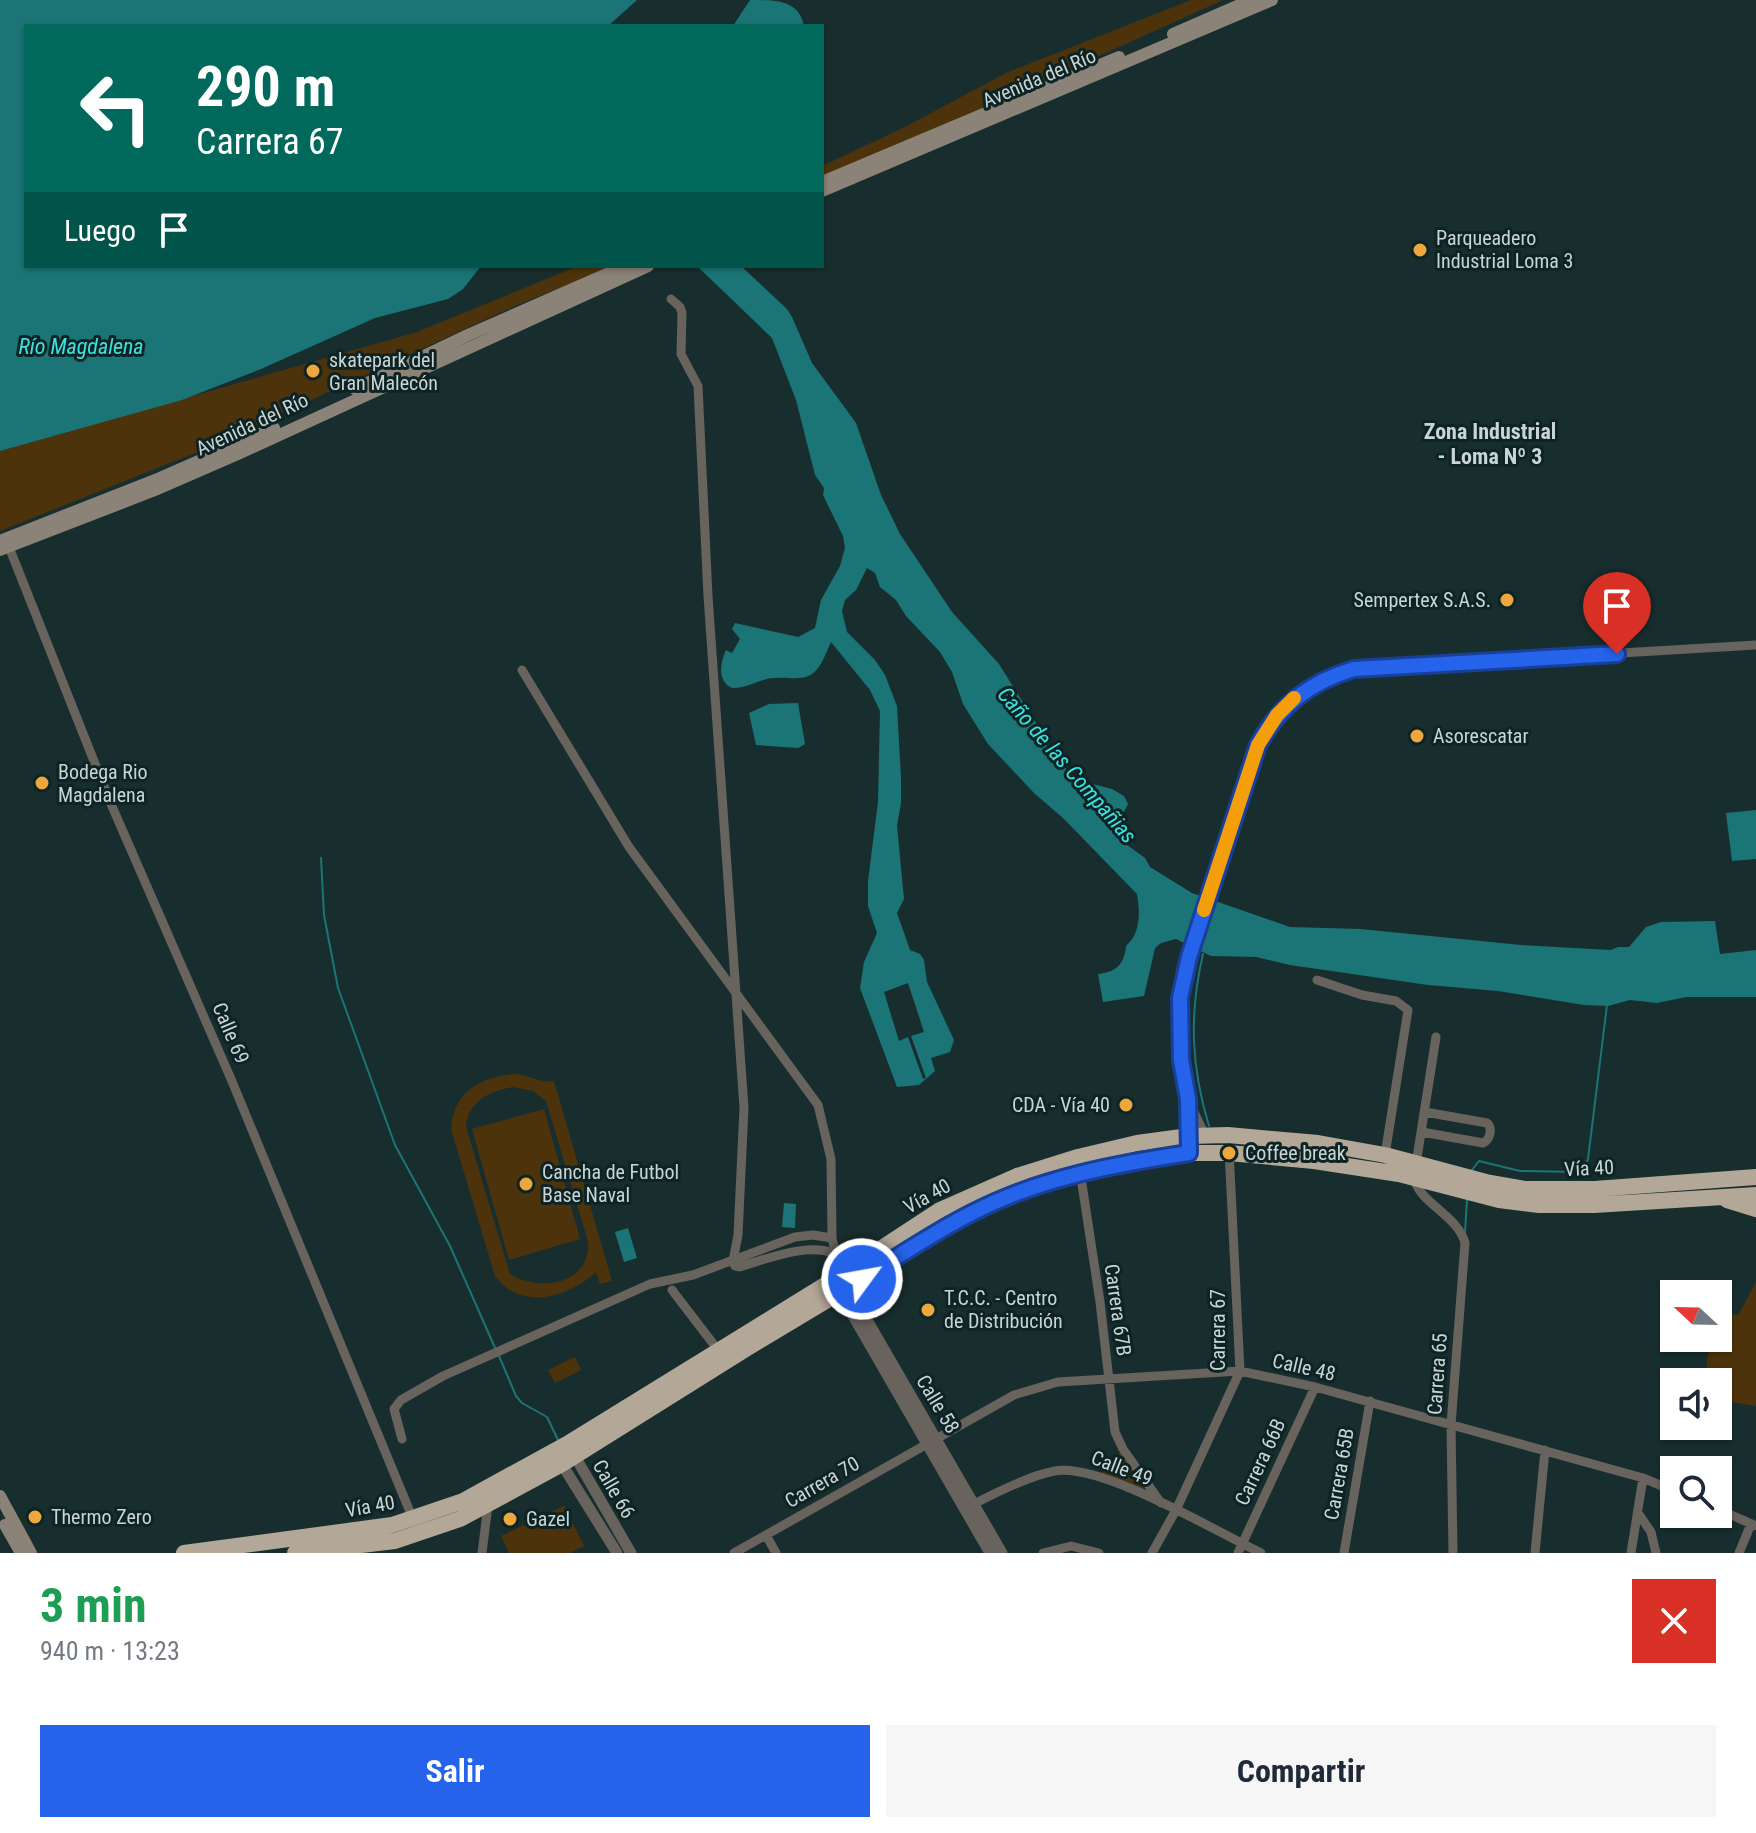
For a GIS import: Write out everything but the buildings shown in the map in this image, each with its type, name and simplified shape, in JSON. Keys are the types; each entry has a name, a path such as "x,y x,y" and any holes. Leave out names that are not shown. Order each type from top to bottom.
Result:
{"highway":[{"name":"Vía 40","path":"295,1553 395,1539 489,1486 564,1454 840,1284 940,1210 1007,1180 1080,1166 1137,1143 1194,1141 1228,1135 1318,1143 1385,1155 1448,1181 1484,1189 1525,1189 1595,1197 1756,1195"},
{"name":"Vía 40","path":"1194,1141 1229,1153 1416,1170"},
{"name":"Vía 40","path":"1595,1197 1756,1177"},
{"path":"1705,1197 1756,1209"},
{"name":"Vía 40","path":"415,1526 460,1519 488,1504 718,1350 840,1284"},
{"name":"Vía 40","path":"184,1553 395,1539"}],"main road":[{"name":"Avenida del Río","path":"824,181 1251,0"},
{"name":"Avenida del Río","path":"824,190 1272,0"},
{"name":"Avenida del Río","path":"3,546 278,426 468,335 620,268"},
{"name":"Avenida del Río","path":"3,546 155,490 644,268"},
{"path":"0,1496 31,1553"},
{"path":"0,1515 21,1553"}],"street":[{"path":"671,299 682,313 681,354 698,386 709,612 744,1120 738,1235 733,1261 739,1267 796,1252 821,1249 836,1254"},
{"name":"Calle 69","path":"3,546 231,1079 415,1526"},
{"path":"1194,1141 1181,1060 1180,998 1189,957 1252,762 1266,730 1289,702 1308,687 1354,669 1756,645"},
{"path":"522,670 629,847 818,1105 831,1159 832,1238 840,1284"},
{"path":"1317,980 1354,993 1396,1001 1408,1010 1385,1155"},
{"path":"1416,1170 1436,1037"},
{"path":"1188,1099 1194,1141"},
{"path":"1422,1132 1483,1143 1489,1138 1487,1123 1425,1112"},
{"name":"Carrera 67","path":"1152,1553 1176,1510 1240,1371 1228,1135"},
{"name":"Carrera 67B","path":"1080,1166 1109,1378 1109,1399 1117,1439 1161,1503"},
{"name":"Carrera 65","path":"1416,1170 1418,1189 1457,1227 1465,1243 1451,1425 1453,1553"},
{"path":"1438,1208 1448,1181"},
{"path":"402,1439 394,1409 401,1400 443,1376 650,1284 693,1275 795,1237 813,1235 832,1238"},
{"name":"Calle 58","path":"840,1284 970,1506 1002,1553"},
{"path":"672,1290 718,1350"},
{"name":"Calle 48","path":"932,1440 1014,1395 1037,1387 1109,1378 1240,1371 1370,1401 1660,1485"},
{"name":"Carrera 66B","path":"1240,1549 1315,1387"},
{"name":"Carrera 65B","path":"1344,1553 1370,1401"},
{"name":"Carrera 70","path":"734,1553 932,1440"},
{"path":"1535,1553 1545,1450"},
{"name":"Calle 66","path":"564,1454 617,1553"},
{"name":"Calle 66","path":"564,1454 631,1553"},
{"name":"Calle 49","path":"970,1506 1054,1471 1087,1472 1176,1510 1240,1549 1261,1553"},
{"path":"1631,1553 1643,1478"},
{"path":"482,1553 489,1486"},
{"name":"Calle 58","path":"970,1506 990,1553"},
{"path":"1638,1513 1651,1532 1656,1553"},
{"path":"1732,1515 1754,1525 1739,1553"},
{"path":"766,1535 776,1553"},
{"path":"1043,1553 1071,1546 1099,1553"}],"shaded area":[{"path":"1191,0 1223,0 824,177 824,165 905,127 1006,73"},
{"path":"573,268 610,268 515,306 200,451 0,531 0,451 417,332"},
{"path":"516,1074 554,1081 612,1281 600,1284 596,1272 559,1294 531,1297 506,1287 495,1276 451,1129 457,1105 463,1096 481,1083","holes":["513,1087 533,1091 546,1101 588,1241 582,1267 561,1281 548,1283 522,1280 510,1274 466,1127 471,1110 496,1091"]},
{"name":"Cancha de Futbol Base Naval","path":"544,1109 580,1239 509,1260 472,1129"},
{"path":"1756,1282 1756,1406 1732,1402 1732,1368 1706,1368 1709,1352 1732,1352 1732,1315 1739,1314"},
{"path":"575,1357 581,1370 555,1383 548,1370"},
{"path":"1120,1452 1144,1486 1140,1491 1101,1473"},
{"path":"564,1506 584,1546 570,1553 509,1553 501,1536"}],"water":[{"name":"Río Magdalena","path":"0,0 637,0 610,24 24,24 24,268 479,268 463,289 448,299 375,318 182,400 0,451"},
{"path":"750,0 777,1 792,6 803,24 734,24"},
{"path":"699,268 743,268 787,309 812,363 856,423 881,495 900,534 952,612 999,664 1050,752 1077,780 1112,789 1124,796 1128,804 1114,831 1116,837 1145,858 1150,867 1192,893 1290,927 1360,929 1521,945 1611,950 1629,947 1646,927 1661,922 1715,921 1720,954 1756,950 1756,997 1686,997 1657,1003 1630,1000 1608,1006 1584,1005 1290,965 1256,957 1211,956 1176,939 1155,948 1144,996 1103,1002 1098,974 1110,971 1121,963 1126,946 1137,929 1137,894 988,744 963,704 952,672 940,652 906,616 896,600 880,587 875,573 867,568 856,590 845,600 842,611 847,632 875,660 885,675 897,706 901,803 897,826 904,899 897,913 910,950 920,954 924,960 927,982 954,1040 950,1052 931,1058 935,1071 919,1085 897,1087 860,988 864,962 877,933 868,906 868,881 878,802 880,711 870,690 831,642 818,667 812,674 803,677 768,679 732,688 724,681 721,671 726,650 732,653 740,639 732,629 735,623 798,637 815,628 821,600 840,566 845,548 843,536 823,495 824,488 815,475 796,400 772,338"},
{"path":"798,703 805,744 798,748 756,745 749,713 769,704"},
{"path":"1756,810 1756,859 1732,861 1726,813"},
{"path":"784,1203 796,1204 795,1228 782,1227"},
{"path":"628,1228 637,1258 624,1262 615,1232"}],"pier":[{"path":"908,983 924,1032 911,1036 926,1078 923,1079 908,1037 899,1041 884,992"}],"waterway":[{"path":"321,858 324,915 338,988 395,1145 450,1246 496,1350"},
{"path":"1203,954 1198,976 1194,1040 1198,1083 1209,1126"},
{"path":"1472,1170 1479,1161 1520,1171 1578,1172 1584,1168 1588,1159 1607,1005"},
{"path":"1465,1233 1467,1200"},
{"path":"499,1356 516,1396 522,1403 547,1417 559,1442"}],"slow traffic":[{"path":"1204,910 1258,745 1277,715 1294,698"}],"place":[{"name":"Parqueadero Industrial Loma 3","path":"1420,250"},
{"name":"skatepark del Gran Malecón","path":"313,371"},
{"name":"Sempertex S.A.S.","path":"1507,600"},
{"name":"Asorescatar","path":"1417,736"},
{"name":"Bodega Rio Magdalena","path":"42,783"},
{"name":"CDA - Vía 40","path":"1126,1105"},
{"name":"Coffee break","path":"1229,1153"},
{"name":"Cancha de Futbol Base Naval","path":"526,1184"},
{"name":"T.C.C. - Centro de Distribución","path":"928,1310"},
{"name":"Thermo Zero","path":"35,1517"},
{"name":"Gazel","path":"510,1519"}],"district":[{"name":"Zona Industrial - Loma Nº 3","path":"1490,444"}],"route":[{"path":"862,1279 974,1212 1023,1191 1081,1174 1189,1153 1188,1099 1181,1060 1180,1016 1180,998 1189,957 1258,745 1289,702 1308,687 1354,669 1617,654"}],"water label":[{"name":"Caño de las Compañias","path":"1067,765"}]}
